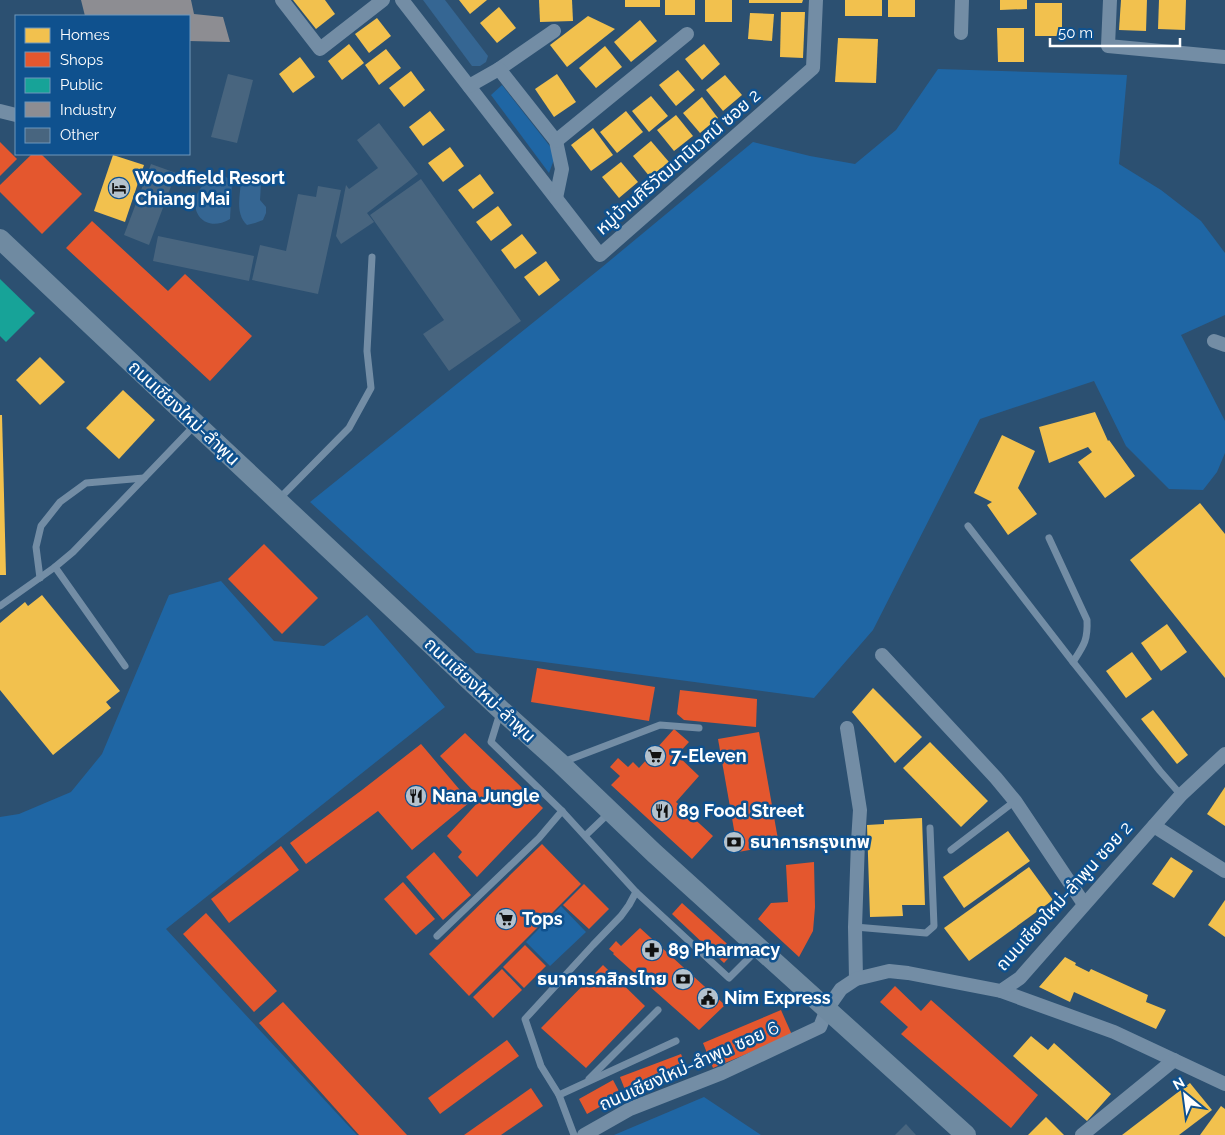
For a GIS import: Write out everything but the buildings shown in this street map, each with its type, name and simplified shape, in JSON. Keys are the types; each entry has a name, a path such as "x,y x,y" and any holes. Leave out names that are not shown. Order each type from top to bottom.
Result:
{"main road":[{"name":"ถนนเชียงใหม่-ลำพูน","path":"0,239 654,853 961,1133"}],"street":[{"path":"282,0 320,49 383,0"},
{"name":"หมู่บ้านศิริวัฒนานิเวศน์ ซอย 2","path":"402,0 600,255 814,68 816,0"},
{"path":"961,33 962,0"},
{"path":"1110,0 1108,46 1225,57"},
{"path":"469,86 499,69 554,31"},
{"path":"556,140 687,34"},
{"path":"499,69 556,140 562,169 556,198"},
{"path":"0,111 15,115"},
{"path":"882,655 996,778 1014,801 1084,904"},
{"path":"847,728 860,810 855,927 856,979"},
{"name":"ถนนเชียงใหม่-ลำพูน ซอย 2","path":"827,1009 841,989 856,979 889,972 908,973 1002,991 1020,978 1181,795 1225,754"},
{"path":"1154,826 1225,871"},
{"path":"1002,991 1114,1032 1225,1084"},
{"name":"ถนนเชียงใหม่-ลำพูน ซอย 6","path":"584,1135 630,1109 722,1072 820,1027 827,1009"},
{"path":"1082,1135 1174,1060"}],"lane":[{"path":"278,500 349,428 371,388 367,351 372,258"},
{"path":"0,606 73,552 196,424"},
{"path":"40,578 36,547 41,526 60,502 86,483 144,478"},
{"path":"968,526 1073,662 1181,795"},
{"path":"1049,538 1087,620 1088,631 1085,643 1073,662"},
{"path":"55,567 125,666"},
{"path":"502,710 491,742 586,835 636,892 729,978 758,948"},
{"path":"560,763 660,725 699,728"},
{"path":"952,850 1014,801"},
{"path":"437,936 539,838 562,811"},
{"path":"586,835 611,811"},
{"path":"855,927 926,933 934,926 930,828"},
{"path":"574,1135 559,1095 541,1066 525,1019 622,916 636,892"},
{"path":"585,1083 658,1010"},
{"path":"559,1095 676,1041"}],"shaded area":[{"path":"423,0 445,0 488,56 486,62 480,66 472,66"},
{"path":"938,69 1127,75 1119,164 1161,190 1201,221 1225,253 1225,315 1181,335 1225,421 1225,453 1217,472 1203,490 1169,489 1126,446 1094,381 980,419 873,630 814,698 476,653 310,502 601,268 753,142 810,156 855,164 896,130"},
{"path":"502,85 556,154 549,173 491,95"},
{"path":"223,175 232,181 230,219 217,224 207,223 200,217 196,209 196,199 200,189 209,181"},
{"path":"249,176 256,177 261,184 260,200 266,207 266,213 263,220 247,225 241,216 239,199 241,181"},
{"path":"221,581 274,641 324,646 367,615 445,707 166,929 357,1135 0,1135 0,817 19,814 71,792 102,754 169,595"},
{"path":"561,906 586,932 550,966 526,942"},
{"path":"704,1097 761,1135 614,1135"}],"place":[{"name":"Woodfield Resort Chiang Mai","path":"119,188"},
{"name":"7-Eleven","path":"655,756"},
{"name":"Nana Jungle","path":"416,796"},
{"name":"89 Food Street","path":"662,811"},
{"name":"ธนาคารกรุงเทพ","path":"734,842"},
{"name":"Tops","path":"506,919"},
{"name":"89 Pharmacy","path":"652,950"},
{"name":"ธนาคารกสิกรไทย","path":"683,979"},
{"name":"Nim Express","path":"708,998"}]}
